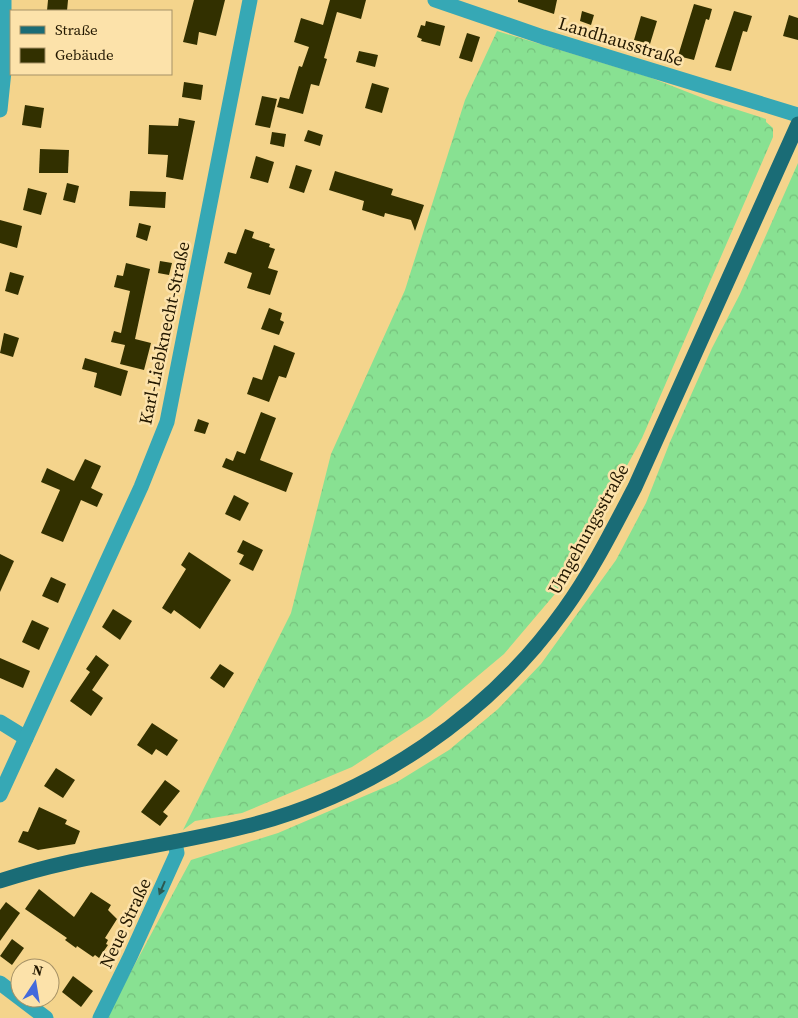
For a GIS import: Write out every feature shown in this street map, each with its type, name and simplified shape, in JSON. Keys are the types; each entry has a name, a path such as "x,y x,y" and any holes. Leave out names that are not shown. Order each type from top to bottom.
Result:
{"main road":[{"name":"Umgehungsstraße","path":"175,842 241,828 284,816 328,799 363,782 433,740 463,716 496,687 539,641 589,573 631,495 798,124"},
{"path":"0,880 62,865 175,842"}],"street":[{"path":"0,110 4,70 4,0"},
{"name":"Karl-Liebknecht-Straße","path":"0,795 140,487 167,422 250,0"},
{"name":"Landhausstraße","path":"440,1 543,37 798,115"},
{"path":"0,722 26,738"},
{"name":"Neue Straße","path":"100,1018 177,853 175,842"},
{"path":"0,983 46,1018"}],"green space":[{"path":"497,31 649,77 713,102 766,119 766,122 773,128 773,137 642,438 617,484 588,547 560,588 504,654 430,716 352,767 242,813 195,821 183,830 291,613 331,454 405,290 465,100"},
{"path":"798,163 798,1018 106,1018 191,860 278,833 397,782 449,750 498,709 541,664 616,560 646,503 670,442 712,348 740,294"}],"building":[{"path":"48,0 68,0 67,10 47,10"},
{"path":"194,0 225,0 216,36 199,32 197,45 183,42"},
{"path":"330,0 366,0 361,19 337,12 324,58 327,59 319,86 311,84 303,114 277,107 280,97 289,99 299,66 302,67 309,47 294,42 301,18 323,25"},
{"path":"518,0 557,0 554,14 518,2"},
{"path":"694,4 712,9 709,20 706,19 694,60 678,56"},
{"path":"582,11 594,15 591,25 580,21"},
{"path":"734,11 752,16 747,32 743,31 731,71 715,67"},
{"path":"789,15 798,18 798,40 783,36"},
{"path":"641,16 657,21 650,44 634,40"},
{"path":"426,21 445,26 440,46 421,41 422,39 417,37 421,25 425,26"},
{"path":"467,33 480,37 472,62 459,58"},
{"path":"359,51 378,55 375,67 356,62"},
{"path":"184,82 203,85 201,100 182,97"},
{"path":"372,83 389,88 382,113 365,108"},
{"path":"262,96 277,99 270,128 255,125"},
{"path":"25,105 44,108 41,128 22,125"},
{"path":"179,118 195,121 183,180 166,177 168,155 148,154 149,125 178,126"},
{"path":"308,130 323,135 320,146 304,141"},
{"path":"272,132 286,134 284,147 270,144"},
{"path":"40,149 69,150 68,173 39,173"},
{"path":"256,156 274,162 268,183 250,178"},
{"path":"296,165 312,170 304,193 289,188"},
{"path":"335,171 393,189 391,195 424,205 415,231 411,220 385,213 384,217 362,210 364,201 329,190"},
{"path":"67,183 79,186 75,203 63,200"},
{"path":"28,188 47,193 41,215 23,210"},
{"path":"130,191 166,192 165,208 129,206"},
{"path":"0,220 22,226 17,248 0,243"},
{"path":"139,223 151,226 147,241 136,237"},
{"path":"245,229 254,232 252,238 270,244 269,247 275,249 268,268 278,271 270,295 247,288 252,273 224,263 228,252 236,254"},
{"path":"160,261 172,263 169,275 158,273"},
{"path":"126,263 150,269 135,339 151,343 144,370 120,364 125,345 111,342 114,331 121,333 130,291 114,287 117,275 123,276"},
{"path":"10,272 24,276 18,295 5,291"},
{"path":"269,308 282,313 280,320 284,322 279,335 261,329"},
{"path":"4,333 19,338 13,357 0,353"},
{"path":"274,345 295,353 286,378 279,376 269,402 247,394 253,377 262,380"},
{"path":"85,358 128,371 121,396 94,387 97,373 82,369"},
{"path":"261,412 276,418 260,460 293,473 286,492 222,467 226,458 233,461 237,451 245,454"},
{"path":"198,419 209,423 205,434 194,431"},
{"path":"85,459 101,466 91,488 103,494 97,507 81,500 63,542 41,533 60,490 41,482 47,468 74,481"},
{"path":"234,495 249,503 240,521 225,514"},
{"path":"243,540 263,550 253,571 239,564 244,555 237,552"},
{"path":"189,552 231,580 200,629 174,610 171,614 162,608 186,569 181,565"},
{"path":"0,554 14,561 0,592"},
{"path":"51,577 66,584 58,603 42,596"},
{"path":"113,609 132,621 120,640 102,627"},
{"path":"32,620 49,628 39,650 22,642"},
{"path":"96,655 109,665 92,690 103,698 91,716 70,701 90,672 86,669"},
{"path":"0,658 30,671 23,688 0,678"},
{"path":"220,664 234,673 224,688 210,678"},
{"path":"152,723 178,740 167,756 156,749 152,755 137,745"},
{"path":"56,768 75,780 63,798 44,786"},
{"path":"165,780 180,791 163,812 168,816 160,826 141,812"},
{"path":"39,807 67,820 65,824 80,831 75,844 38,850 18,842 23,831 28,832"},
{"path":"39,889 74,917 91,892 111,905 108,910 117,919 105,938 108,940 106,944 108,945 99,958 95,955 93,957 77,946 76,948 65,940 67,938 25,909"},
{"path":"6,902 20,913 0,941 0,910"},
{"path":"12,939 24,948 17,958 10,958 10,964 0,956"},
{"path":"73,976 93,991 81,1007 62,992"}]}
